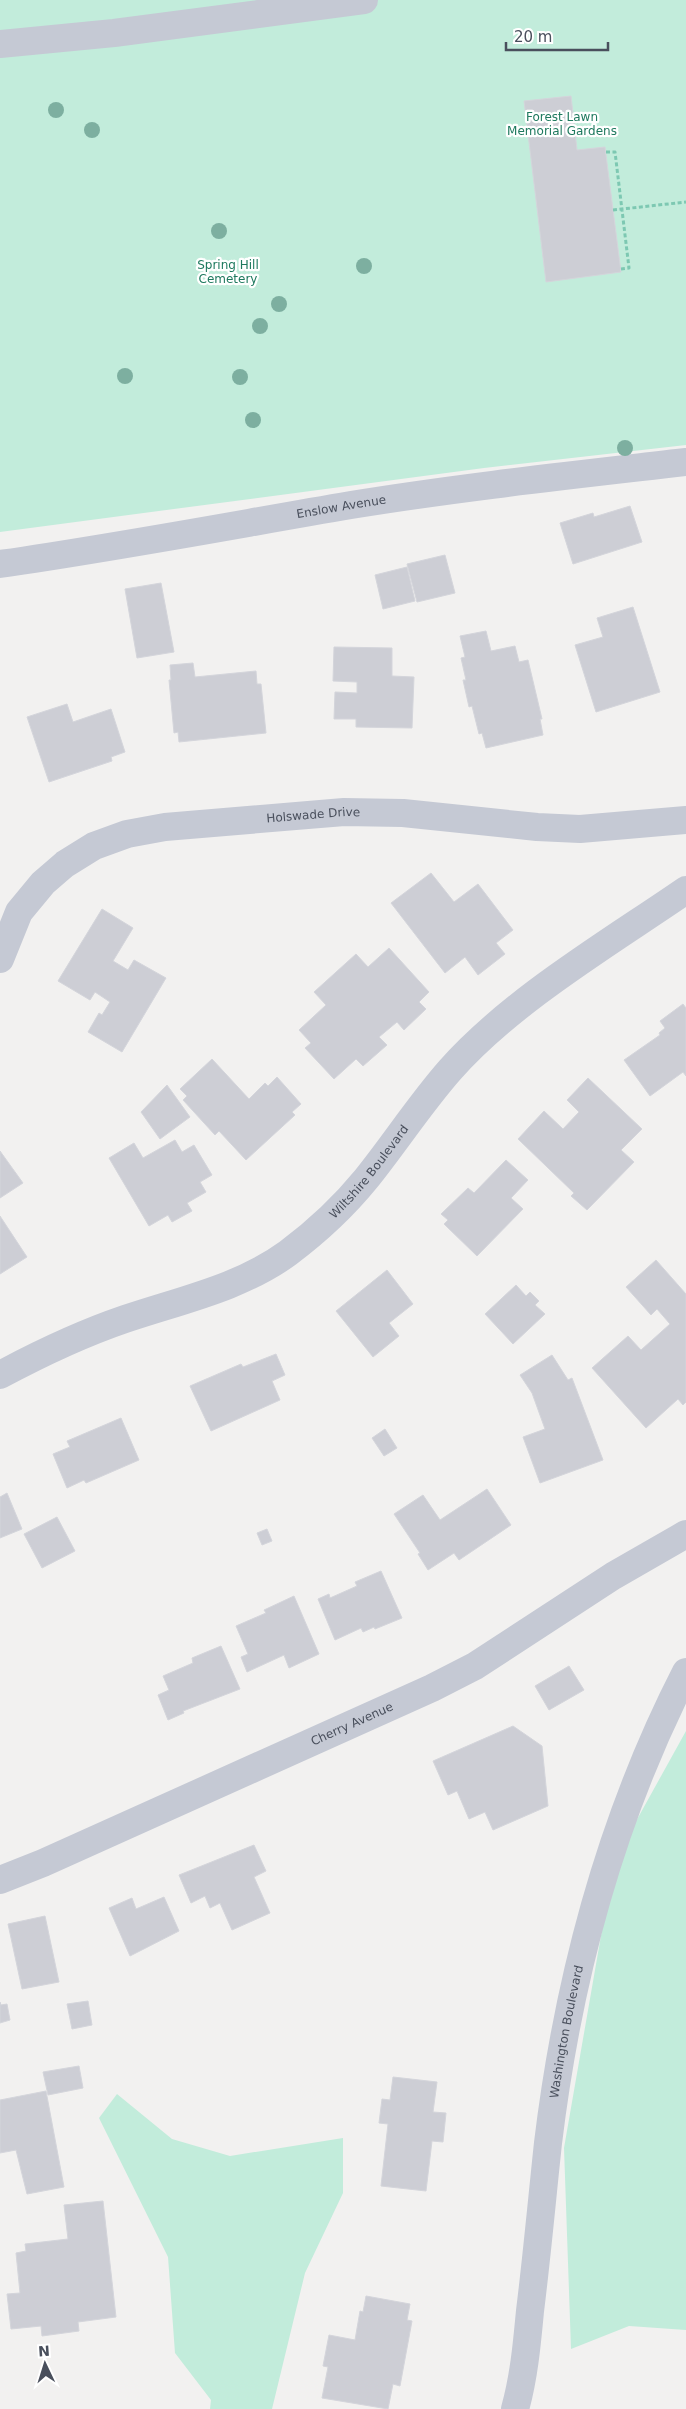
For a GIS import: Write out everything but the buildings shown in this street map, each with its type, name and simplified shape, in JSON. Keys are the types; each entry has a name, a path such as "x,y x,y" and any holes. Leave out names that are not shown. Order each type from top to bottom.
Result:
{"street":[{"path":"0,44 114,33 364,0"},
{"name":"Enslow Avenue","path":"0,564 142,543 353,505 686,462"},
{"name":"Holswade Drive","path":"0,959 19,912 43,883 65,864 87,850 127,834 165,827 344,812 402,813 537,827 580,829 686,820"},
{"name":"Wiltshire Boulevard","path":"0,1375 70,1339 226,1286 243,1279 287,1254 328,1220 365,1180 450,1070 485,1034 525,1002 686,890"},
{"name":"Cherry Avenue","path":"0,1880 43,1863 466,1670 612,1576 686,1534"},
{"name":"Washington Boulevard","path":"516,2409 528,2334 558,2070 582,1948 603,1872 630,1796 662,1720 686,1672"}],"path":[{"path":"606,152 615,152 622,209 629,268 620,269"},
{"path":"613,210 686,202"}],"green space":[{"name":"Spring Hill Cemetery","path":"0,0 686,0 686,445 484,468 0,532"},
{"path":"686,1731 686,2330 629,2326 571,2349 564,2148 614,1861"},
{"path":"117,2094 172,2139 230,2156 343,2138 343,2193 305,2273 272,2409 210,2409 211,2400 175,2353 168,2257 99,2118"}],"park label":[{"name":"Forest Lawn Memorial Gardens","path":"562,124"}]}
